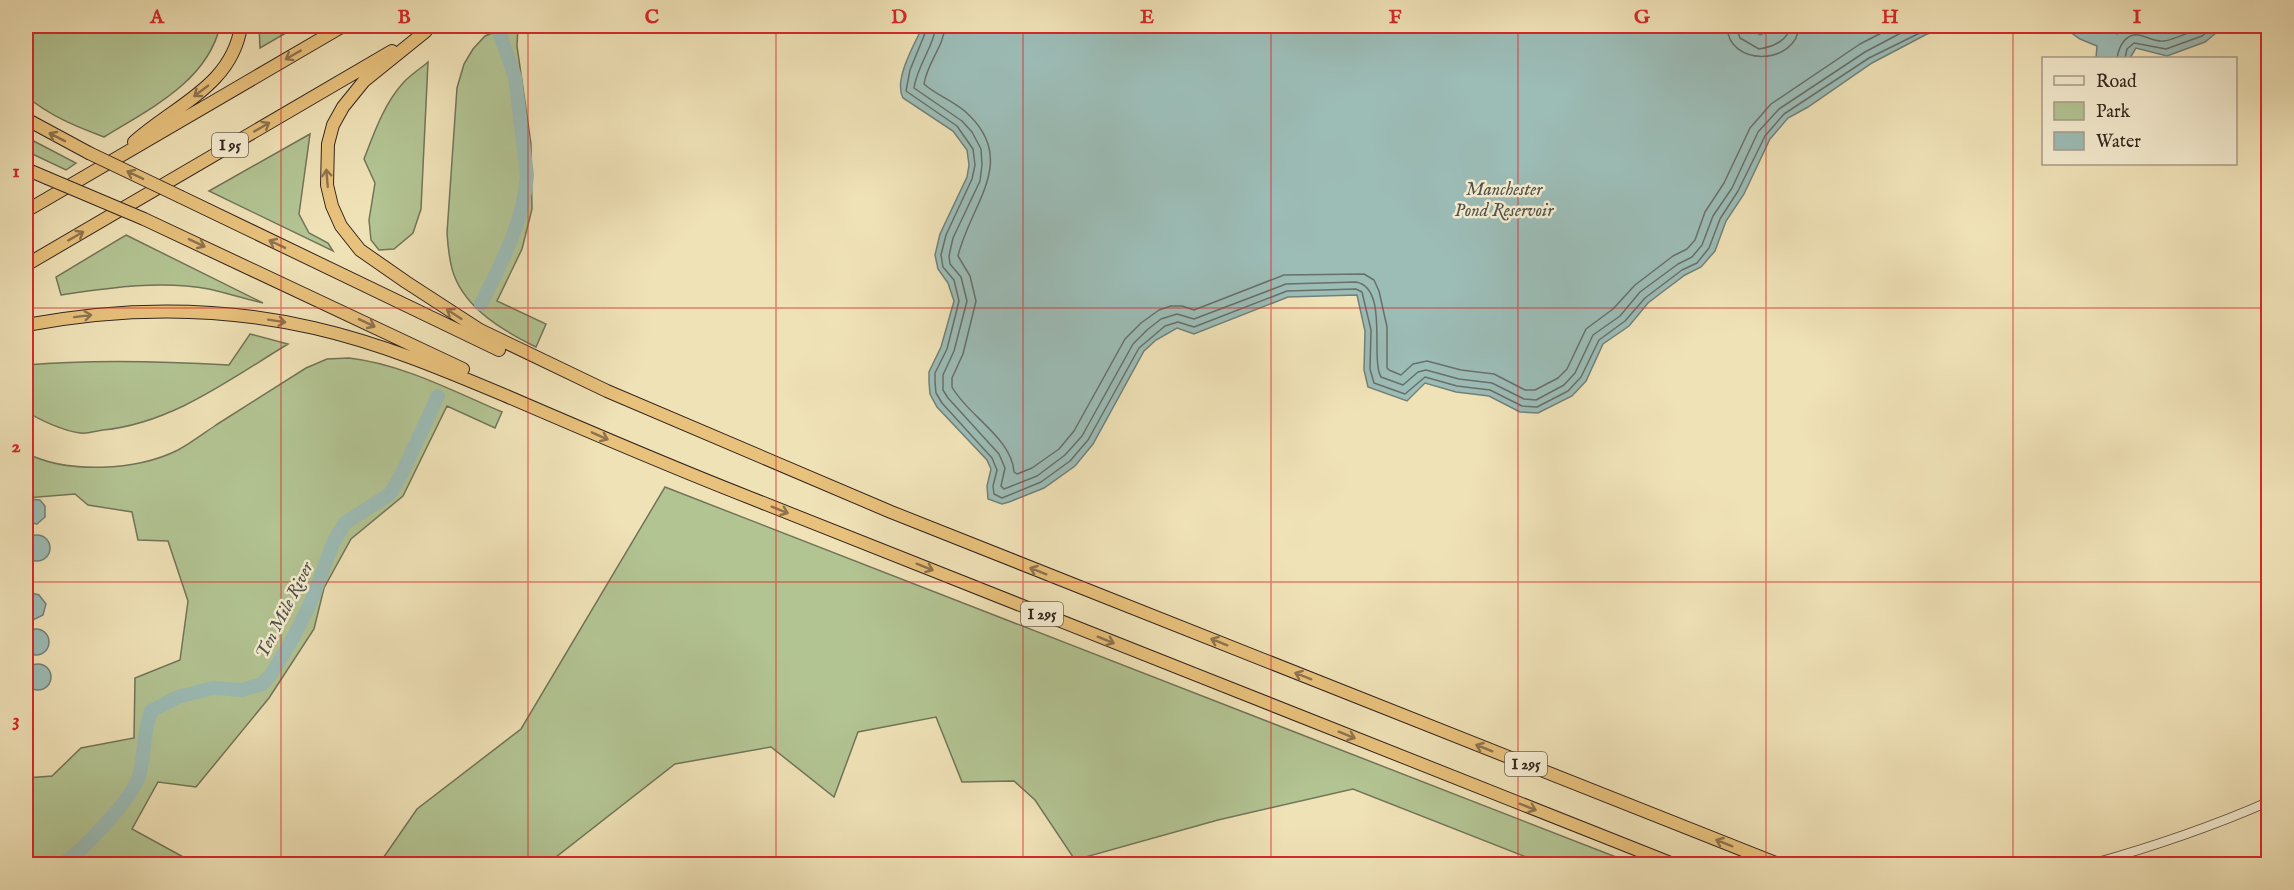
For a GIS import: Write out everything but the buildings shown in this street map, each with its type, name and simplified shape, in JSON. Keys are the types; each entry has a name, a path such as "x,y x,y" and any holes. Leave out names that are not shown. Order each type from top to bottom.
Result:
{"highway":[{"path":"112,161 144,132 220,74 236,49 241,26"},
{"path":"26,211 343,26"},
{"path":"431,28 359,86 336,120 330,135 326,164 327,185 332,206 347,234 369,257 522,356"},
{"name":"I 95","path":"26,266 431,28"},
{"path":"26,119 89,153 181,197 522,356"},
{"path":"26,169 144,219 505,392"},
{"path":"26,325 85,316 156,311 261,318 314,328 391,350 505,392"},
{"name":"I 295","path":"522,356 684,432 1778,864"},
{"name":"I 295","path":"505,392 674,468 1673,864"}],"street":[{"path":"2091,864 2175,839 2268,802"}],"green space":[{"path":"26,26 220,26 213,46 203,63 189,78 157,104 104,137 54,115 26,96"},
{"path":"259,26 298,26 260,48"},
{"path":"509,26 518,26 517,46 531,144 532,209 522,249 497,301 546,324 536,347 499,326 468,299 454,275 447,233 457,88 464,64 473,49 485,36"},
{"path":"428,62 421,209 413,233 394,249 379,250 371,240 369,220 375,183 364,159 390,100 406,80"},
{"path":"310,134 299,214 309,233 328,243 333,251 209,191"},
{"path":"26,137 76,163 66,170 26,151"},
{"path":"126,235 263,303 209,289 172,285 135,286 61,295 56,277"},
{"path":"250,334 288,344 200,398 153,419 129,426 83,433 52,425 26,411 26,365 128,361 229,365"},
{"path":"349,358 408,372 502,412 495,428 447,406 403,496 351,539 324,588 314,629 269,698 196,787 158,782 132,829 196,864 26,864 26,778 52,776 81,748 134,738 135,678 180,660 188,601 168,541 138,540 132,512 88,505 75,494 26,498 26,453 43,460 81,467 122,466 161,457 188,444 306,368 327,359"},
{"path":"665,487 1634,864 1544,864 1353,789 1218,820 1075,860 1035,800 1014,781 962,782 936,717 858,732 834,797 771,747 675,764 547,864 379,864 417,809 521,729"}],"water":[{"name":"Manchester Pond Reservoir","path":"923,26 1746,26 1760,35 1780,26 1955,26 1927,34 1872,63 1788,118 1770,139 1744,194 1726,221 1715,251 1701,267 1685,275 1648,303 1629,326 1603,344 1586,381 1572,396 1538,413 1520,412 1489,396 1456,392 1425,383 1407,401 1368,387 1364,370 1365,331 1357,295 1288,297 1194,334 1177,328 1156,340 1144,351 1093,444 1075,466 1044,488 1002,504 988,499 987,486 991,469 987,460 937,407 930,394 929,372 941,347 954,301 948,283 938,269 935,255 940,234 967,177 969,165 967,150 953,131 903,98 901,82 903,72"},
{"path":"2056,26 2221,26 2205,42 2167,56 2136,48 2131,57 2096,57 2097,46 2080,39 2063,27"},
{"path":"40,500 45,506 45,517 37,524 26,522 26,501"},
{"path":"37,535 46,539 50,548 46,557 37,561 28,557 24,548 28,539"},
{"path":"32,593 39,595 46,604 43,615 33,620 26,617 26,596"},
{"path":"36,629 45,633 49,642 45,651 36,655 27,651 23,642 27,633"},
{"path":"38,664 47,668 51,677 47,686 38,690 29,686 25,677 29,668"}],"waterway":[{"name":"Ten Mile River","path":"481,304 504,258 516,225 527,175 515,77 497,26"},
{"name":"Ten Mile River","path":"63,864 106,823 135,786 141,768 151,711 178,697 213,688 242,690 262,684 272,673 311,602 334,541 345,523 390,494 438,396"}]}
